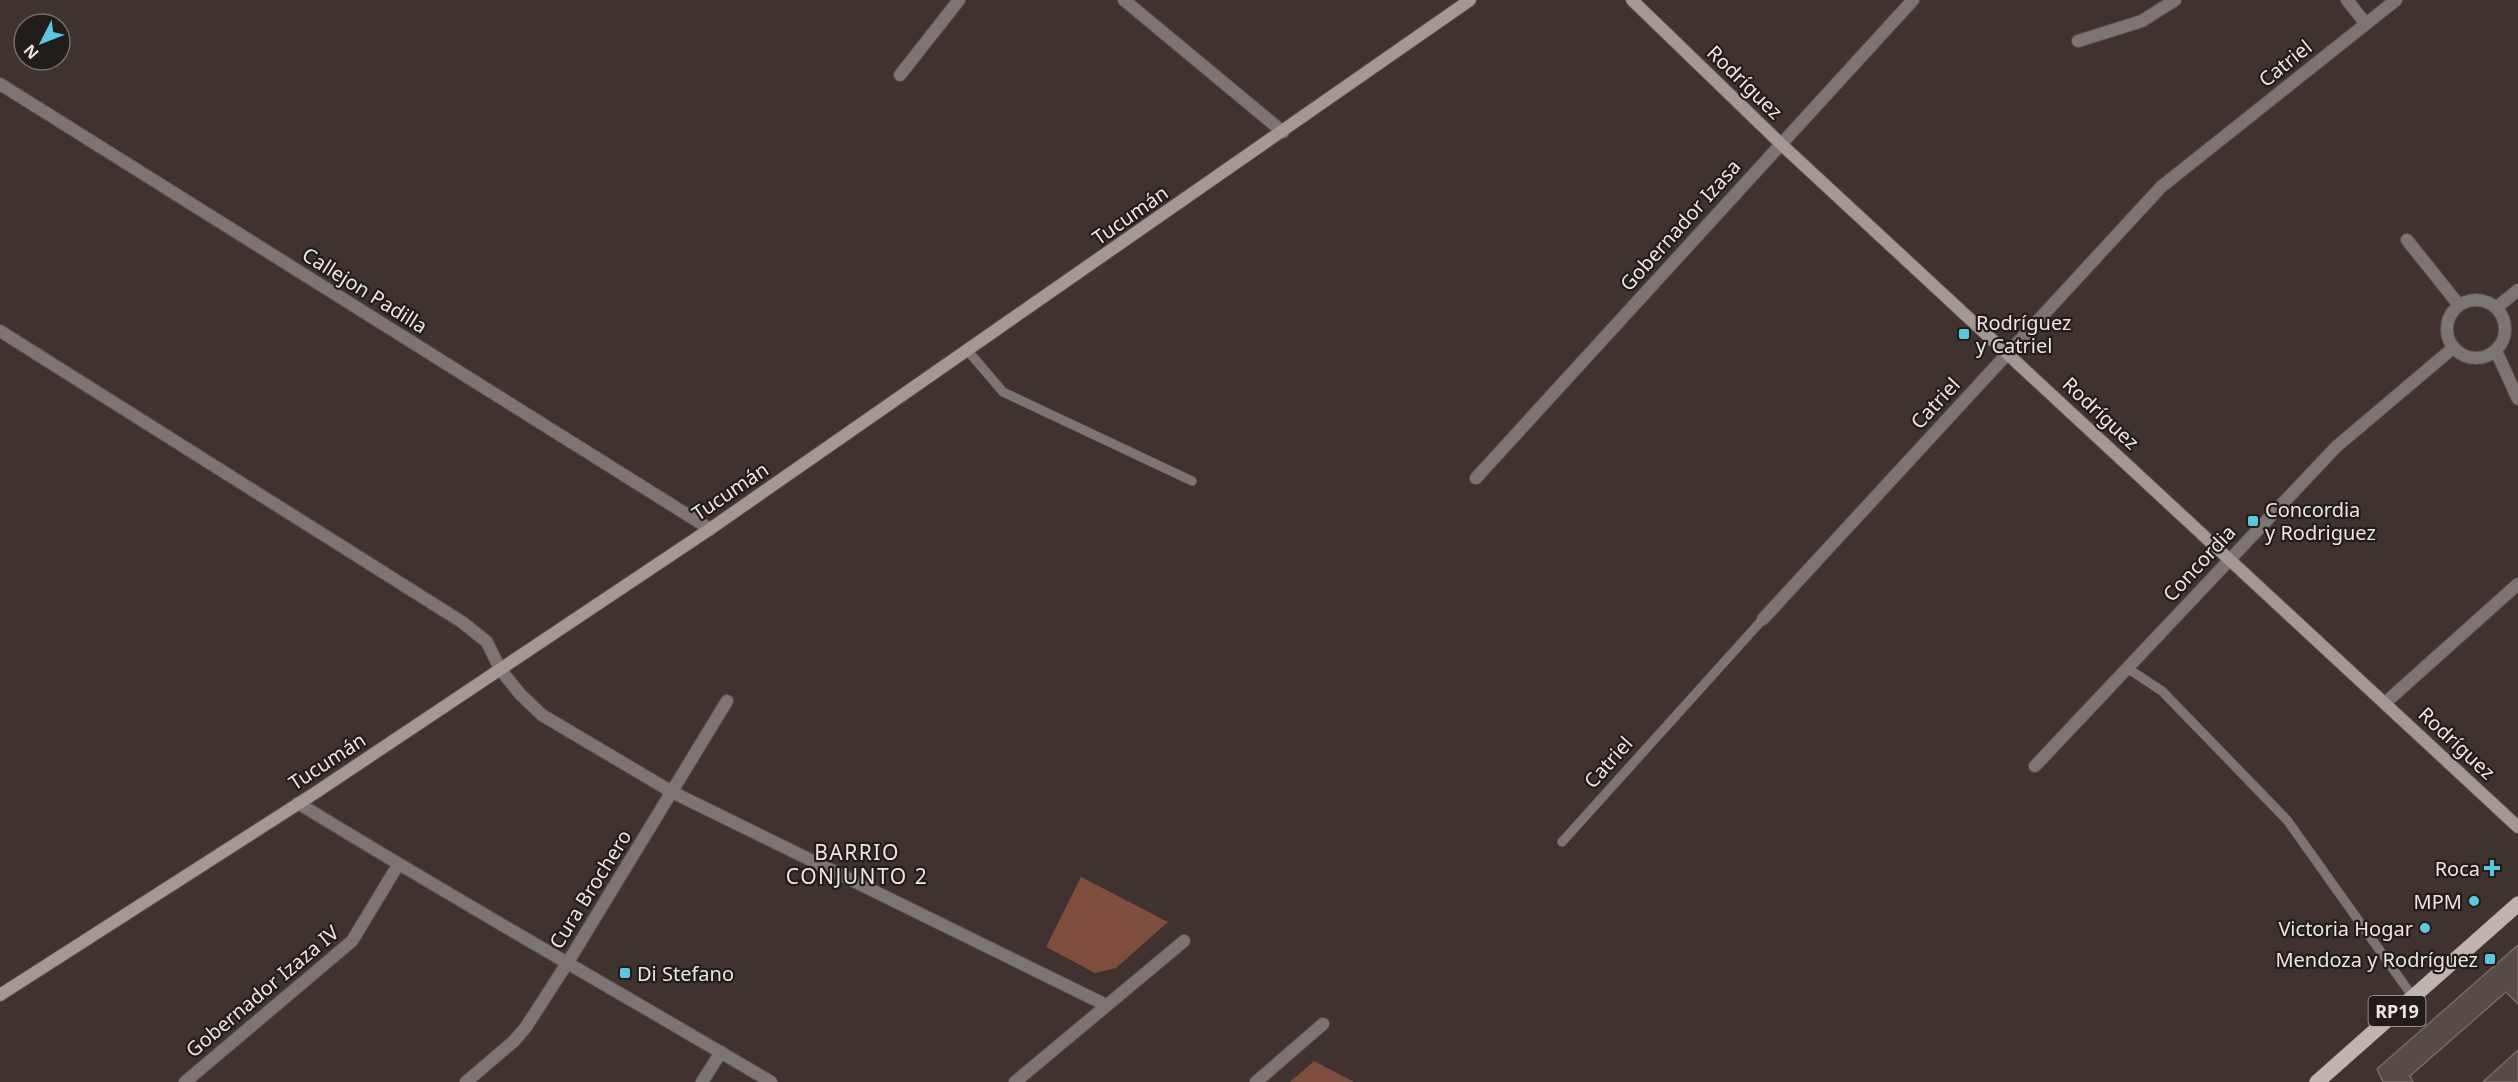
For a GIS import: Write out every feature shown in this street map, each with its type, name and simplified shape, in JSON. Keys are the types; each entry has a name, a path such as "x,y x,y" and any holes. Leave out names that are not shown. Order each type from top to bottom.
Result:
{"main road":[{"name":"Tucumán","path":"0,995 298,803 710,529 1470,0"},
{"name":"Rodríguez","path":"1632,0 1781,144 2518,827"},
{"name":"RP19","path":"2317,1082 2518,904"}],"street":[{"path":"900,75 959,0"},
{"path":"1124,0 1283,132"},
{"name":"Gobernador Izasa","path":"1476,478 1913,0"},
{"path":"2078,41 2142,21 2175,0"},
{"path":"2347,0 2366,24"},
{"name":"Catriel","path":"1763,619 2161,187 2396,0"},
{"name":"Callejon Padilla","path":"0,84 710,529"},
{"path":"2407,240 2459,305"},
{"path":"2496,308 2518,290"},
{"path":"2478,300 2496,308 2505,325 2502,344 2496,351 2478,359 2460,355 2453,348 2446,330 2447,320 2459,305 2478,300"},
{"path":"0,331 462,622 487,642 500,669 520,694 542,715 672,792 1106,1005"},
{"name":"Concordia","path":"2035,766 2336,447 2453,348"},
{"path":"2496,351 2518,399"},
{"path":"2385,702 2518,584"},
{"name":"Cura Brochero","path":"466,1082 514,1041 526,1027 727,700"},
{"path":"298,803 399,865 771,1082"},
{"name":"Gobernador Izaza IV","path":"185,1082 352,941 399,865"},
{"path":"1015,1082 1184,941"},
{"path":"1256,1082 1323,1024"},
{"path":"702,1082 721,1053"}],"lane":[{"path":"968,351 1003,392 1192,481"},
{"name":"Catriel","path":"1562,842 1763,619"},
{"path":"2127,668 2162,691 2288,820 2413,997"}],"shaded area":[{"path":"1081,877 1168,922 1116,968 1095,973 1046,947"},
{"path":"1314,1061 1354,1082 1290,1082"}],"building":[{"path":"2518,945 2518,1004 2506,992 2410,1076 2413,1082 2383,1082 2377,1069"},
{"path":"2518,1050 2518,1082 2483,1082"}],"place":[{"name":"Rodríguez y Catriel","path":"1964,334"},
{"name":"Concordia y Rodriguez","path":"2253,521"},
{"name":"Roca","path":"2492,868"},
{"name":"MPM","path":"2474,901"},
{"name":"Victoria Hogar","path":"2425,928"},
{"name":"Mendoza y Rodríguez","path":"2490,959"},
{"name":"Di Stefano","path":"625,973"}],"district":[{"name":"BARRIO CONJUNTO 2","path":"857,864"}]}
